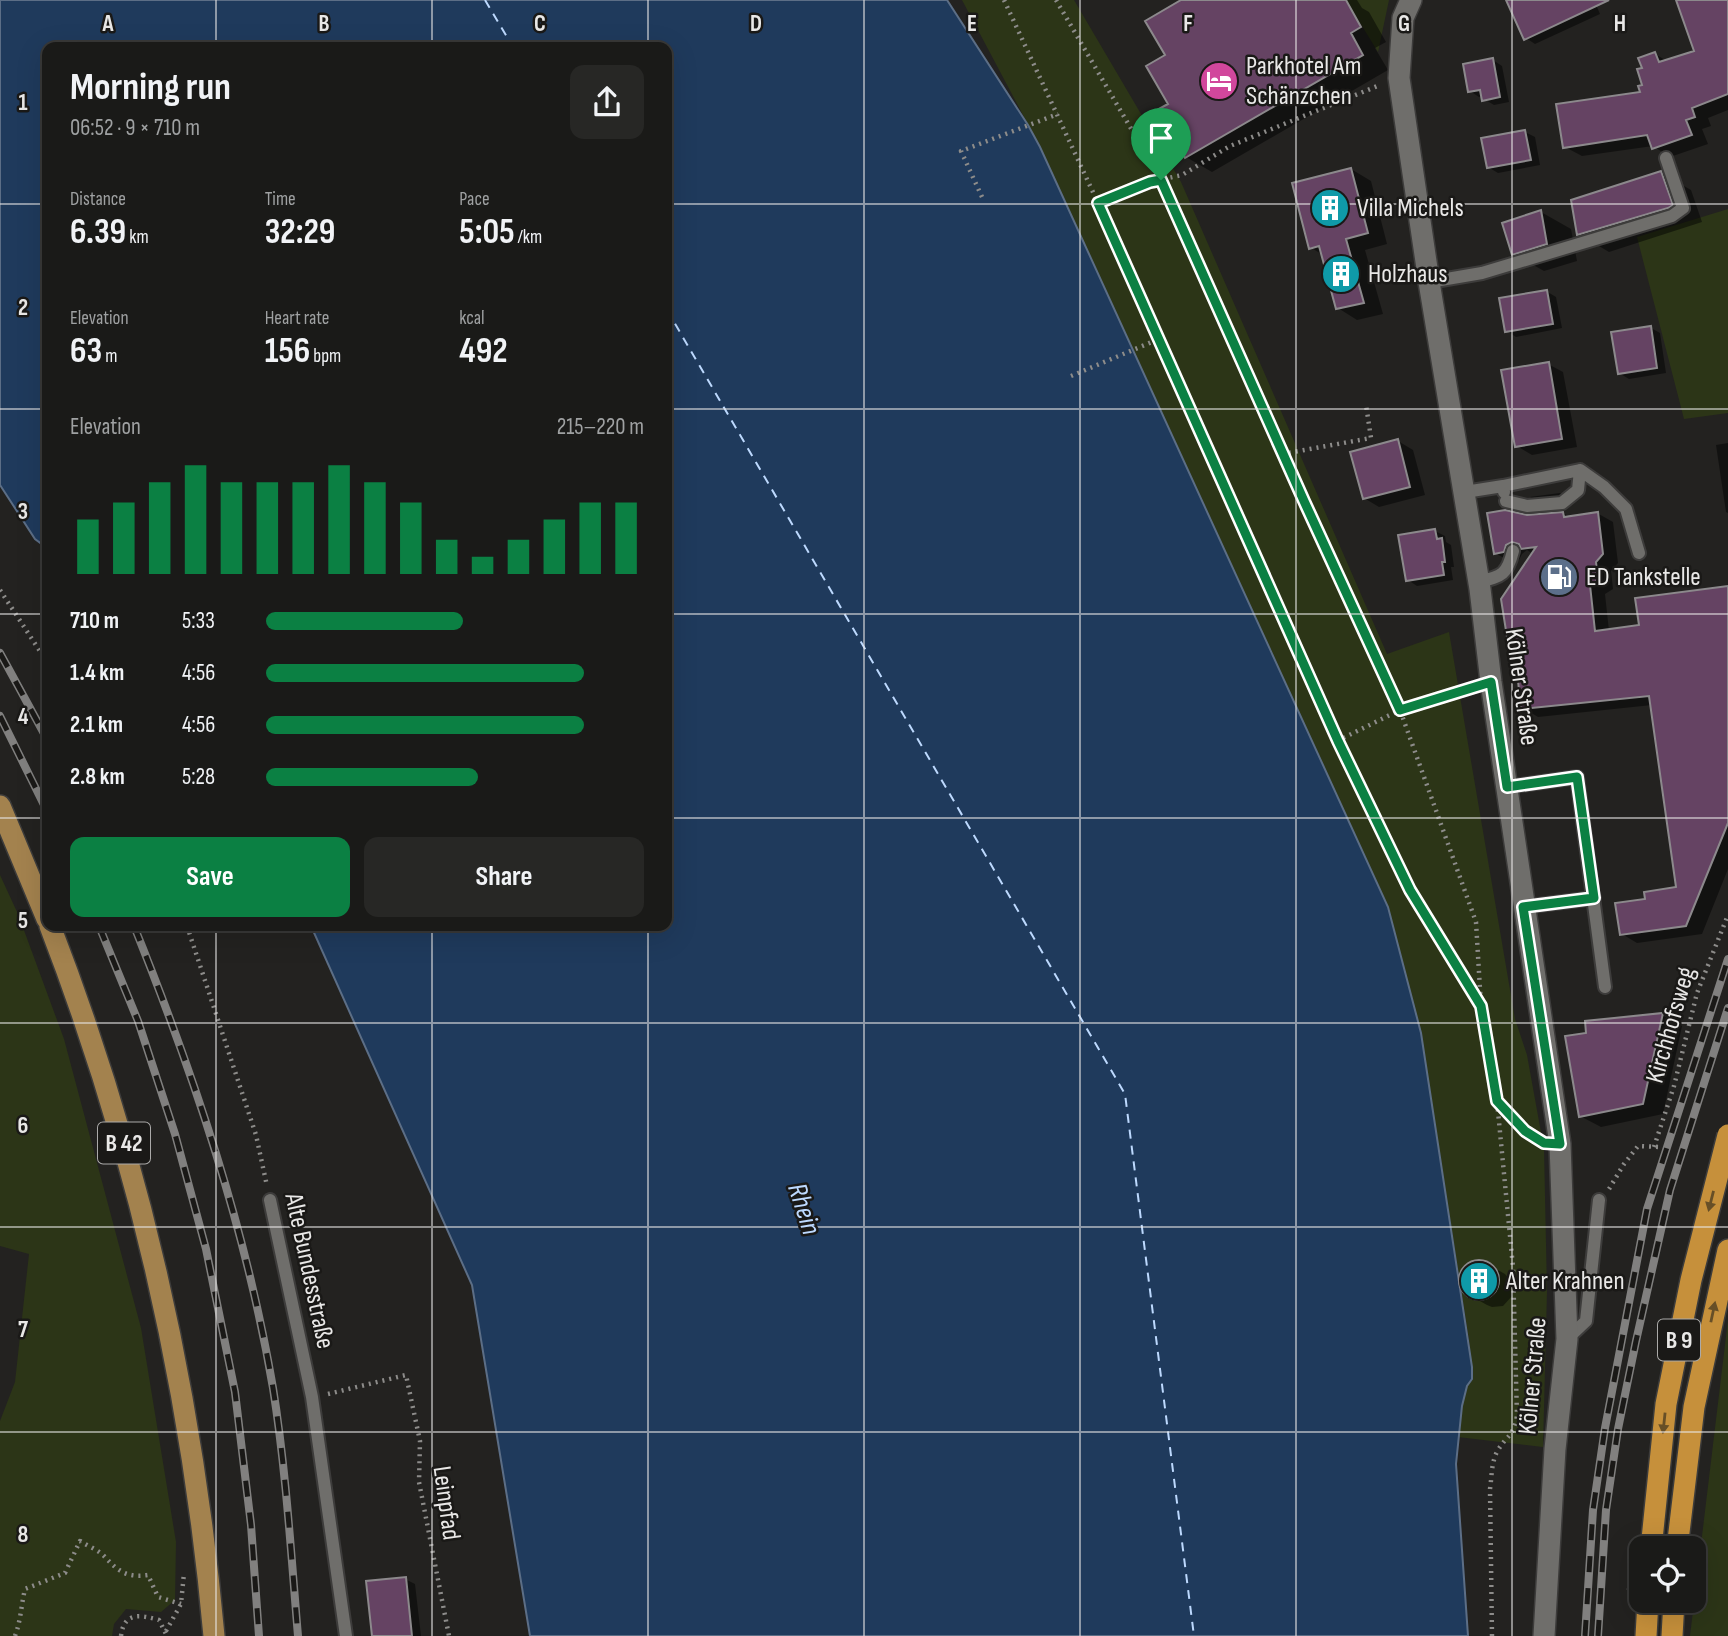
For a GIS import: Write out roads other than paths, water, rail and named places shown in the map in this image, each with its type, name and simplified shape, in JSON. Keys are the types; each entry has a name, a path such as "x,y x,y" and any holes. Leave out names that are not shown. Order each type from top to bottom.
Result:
{"highway":[{"name":"B 9","path":"1652,1536 1666,1404 1691,1280 1728,1135"},
{"name":"B 9","path":"1679,1536 1694,1407 1728,1250"},
{"path":"1646,1636 1647,1613"},
{"path":"1672,1636 1673,1613"}],"main road":[{"path":"0,806 42,907"},
{"name":"B 42","path":"52,931 119,1126 160,1286 182,1392 207,1561 214,1636"}],"street":[{"name":"Kölner Straße","path":"1411,0 1403,18 1399,78 1429,282 1479,582 1523,907 1560,1144 1567,1339 1555,1449 1544,1636"}],"lane":[{"path":"1429,282 1482,273 1672,216 1683,208 1666,158"},
{"path":"1503,486 1507,505 1562,503 1578,490 1580,470"},
{"path":"1465,492 1580,470 1604,487 1626,509 1639,554"},
{"path":"1479,582 1500,576 1509,567 1513,551"},
{"path":"1507,787 1577,777 1605,987"},
{"path":"1523,907 1594,898"},
{"name":"Alte Bundesstraße","path":"270,1200 312,1397 346,1636"},
{"path":"1567,1339 1586,1321 1599,1200"}],"water":[{"name":"Rhein","path":"0,0 947,0 1040,147 1388,907 1421,1033 1472,1367 1472,1379 1467,1386 1462,1406 1456,1464 1468,1636 530,1636 472,1285 313,931 672,931 672,42 42,42 42,544 35,539 0,485"}],"railway":[{"path":"0,653 42,730"},
{"path":"0,716 42,801"},
{"path":"101,931 138,1021 175,1134 206,1249 235,1392 251,1525 259,1636"},
{"path":"136,931 216,1153 262,1329 278,1419 298,1636"},
{"path":"1585,1636 1593,1510 1605,1428 1647,1209 1728,959"},
{"path":"1598,1636 1606,1510 1618,1429 1636,1341 1670,1190 1728,1008"}],"place":[{"name":"Parkhotel Am Schänzchen","path":"1219,81"},
{"name":"Villa Michels","path":"1330,208"},
{"name":"Holzhaus","path":"1341,274"},
{"name":"ED Tankstelle","path":"1559,577"},
{"name":"Alter Krahnen","path":"1479,1281"}]}
